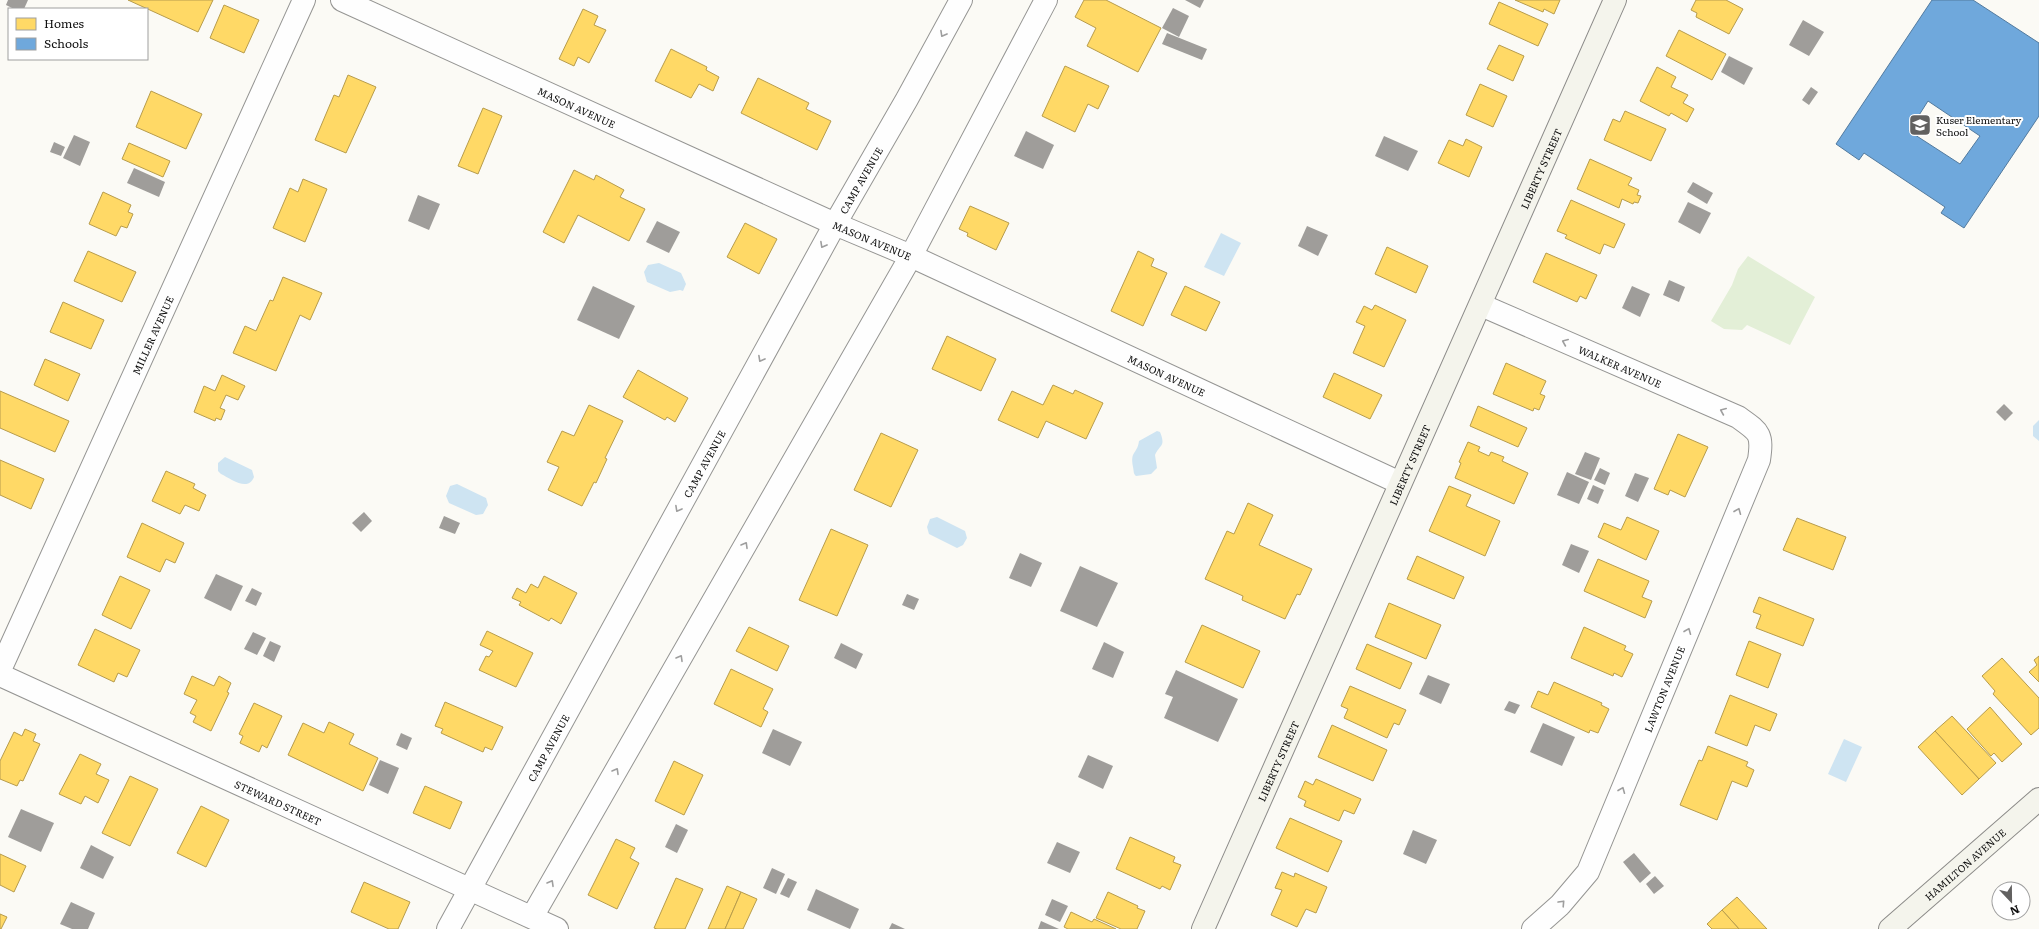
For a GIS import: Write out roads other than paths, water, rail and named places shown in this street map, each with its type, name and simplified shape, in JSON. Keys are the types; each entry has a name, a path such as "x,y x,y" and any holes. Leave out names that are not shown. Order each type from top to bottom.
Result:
{"street":[{"name":"MILLER AVENUE","path":"0,670 304,0"},
{"name":"MASON AVENUE","path":"342,0 835,224 911,256 1400,483"},
{"name":"CAMP AVENUE","path":"448,929 835,224 908,99 961,0"},
{"path":"532,917 911,256 1046,0"},
{"name":"LIBERTY STREET","path":"1203,929 1615,0"},
{"name":"WALKER AVENUE","path":"1481,305 1738,417 1757,430"},
{"name":"LAWTON AVENUE","path":"1533,929 1560,905 1588,872 1759,460 1761,444 1757,430"},
{"name":"STEWARD STREET","path":"0,674 557,929"},
{"name":"HAMILTON AVENUE","path":"1890,929 2039,799"}],"water":[{"path":"1221,233 1241,243 1224,276 1204,267"},
{"path":"659,263 681,273 686,284 683,291 680,290 670,292 647,282 644,272 648,265"},
{"path":"2039,420 2039,441 2033,436 2033,426"},
{"path":"1157,431 1160,432 1162,445 1155,455 1157,468 1151,474 1136,476 1134,474 1132,458 1139,441"},
{"path":"225,457 252,470 254,477 248,484 234,481 218,471 218,463"},
{"path":"457,484 486,498 488,505 483,514 476,515 449,503 446,496 450,486"},
{"path":"937,517 965,531 967,538 963,545 957,548 929,534 927,527 930,519"},
{"path":"1844,739 1862,747 1846,782 1828,774"}],"place":[{"name":"Kuser Elementary School","path":"1920,125"}]}
